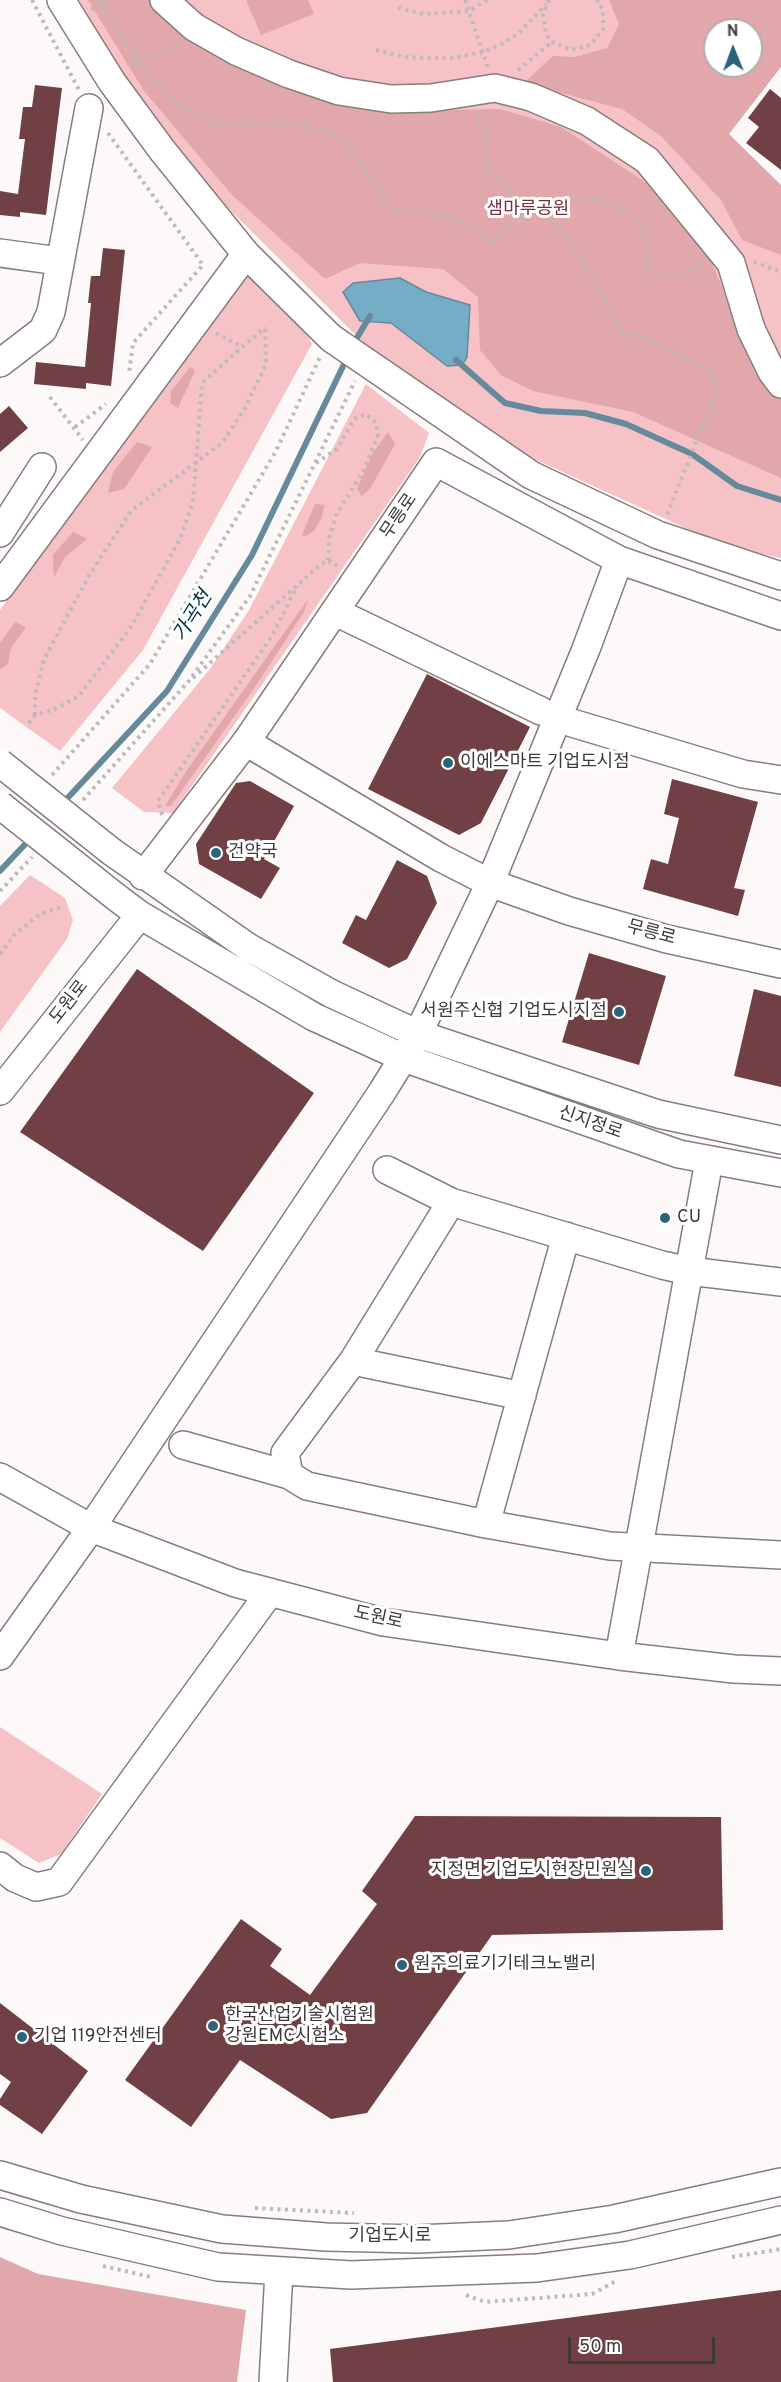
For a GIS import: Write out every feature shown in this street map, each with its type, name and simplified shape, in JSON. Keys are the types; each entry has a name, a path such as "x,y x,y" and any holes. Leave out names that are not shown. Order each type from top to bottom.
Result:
{"street":[{"path":"61,0 106,73 162,150 246,254 331,338 531,475 658,535 781,576"},
{"path":"164,0 204,33 236,51 289,74 339,91 391,99 431,98 488,89 531,97 587,121 647,160 731,263 751,329 772,372 781,384"},
{"path":"0,363 43,330 51,312 58,261 89,108"},
{"path":"0,253 58,261"},
{"path":"0,587 246,254"},
{"name":"무릉로","path":"143,876 246,742 436,462 619,560 781,616"},
{"path":"0,533 42,467"},
{"path":"0,1656 91,1528 418,1034 490,883 586,649 619,560"},
{"path":"346,617 541,711"},
{"path":"572,723 743,774 781,780"},
{"name":"무릉로","path":"246,742 441,858 490,883 569,910 667,939 781,964"},
{"path":"0,763 143,876 248,947 332,994 418,1034 658,1114 781,1140"},
{"name":"신지정로","path":"0,805 140,915 314,1017 404,1058 596,1127 709,1161 781,1173"},
{"name":"도원로","path":"0,1091 140,915"},
{"path":"619,1656 709,1161"},
{"path":"387,1170 451,1202 689,1271 781,1282"},
{"path":"289,1475 285,1453 353,1361 451,1202"},
{"path":"486,1524 566,1236"},
{"path":"353,1361 522,1396"},
{"path":"183,1444 289,1475 307,1486 486,1524 610,1546 781,1555"},
{"name":"도원로","path":"0,1477 91,1528 235,1583 383,1622 619,1656 734,1669 781,1671"},
{"path":"0,1866 15,1878 36,1887 59,1882 270,1592"},
{"name":"기업도시로","path":"0,2175 81,2199 222,2229 326,2237 417,2238 509,2235 614,2219 781,2182"},
{"name":"기업도시로","path":"0,2212 62,2231 218,2267 351,2275 537,2268 630,2255 781,2220"},
{"path":"273,2382 279,2271"}],"path":[{"path":"32,0 40,20 89,108 203,264 134,343 129,376"},
{"path":"99,0 138,61 179,106 215,123 304,124 344,138 394,213 416,208 458,220 492,242 531,213 574,196 613,204 640,223 651,272 670,275 693,271 720,249"},
{"path":"465,0 483,52 488,89 477,115 485,135 486,167 531,213 553,220 572,242 622,334 634,334 712,371 716,392 666,516"},
{"path":"398,8 424,14 469,11 487,0"},
{"path":"548,2 542,24 552,42 561,48 581,50 598,39 604,20 603,10 597,0"},
{"path":"376,50 405,57 429,58 453,58 483,52 504,43 521,31 548,2"},
{"path":"106,73 204,33"},
{"path":"488,89 552,42"},
{"path":"194,324 230,338 242,346"},
{"path":"29,723 35,715 55,709 79,696 131,627 180,539 193,502 197,463 202,383 265,327 266,364 245,408 222,442 197,463 131,512 90,574 44,659 35,696 35,715"},
{"path":"50,777 150,664 276,451 313,368 331,338"},
{"path":"76,807 188,682 250,596 364,362"},
{"path":"51,397 95,459"},
{"path":"75,428 110,401"},
{"path":"188,682 328,560 329,539 338,513 363,472 378,435 375,423 366,414 354,419 345,439 337,449 315,464"},
{"path":"328,560 342,568"},
{"path":"164,820 158,801 272,636 297,586"},
{"path":"0,891 37,852"},
{"path":"0,954 14,935 40,914 62,907"},
{"path":"248,2210 259,2206 359,2215"}],"green space":[{"name":"샘마루공원","path":"79,0 781,0 763,41 763,18 703,18 703,78 746,78 723,131 781,185 781,558 725,546 512,449 411,390 225,205 136,95"},
{"path":"88,0 149,0 162,19 186,31 222,59 293,90 402,111 500,109 561,127 653,187 702,239 731,309 771,386 781,398 781,478 633,412 533,391 501,375 480,350 478,297 443,269 360,263 325,279 232,195 144,91"},
{"path":"246,0 308,0 314,14 261,35"},
{"path":"609,0 781,0 781,67 729,134 781,185 781,255 742,240 721,200 661,136 622,109 524,83 553,56 575,57 607,48 619,24"},
{"path":"243,271 303,325 312,344 143,650 60,751 0,708 0,610"},
{"path":"190,367 195,371 178,408 170,403 171,391"},
{"path":"366,384 429,433 420,457 173,813 144,812 112,788 210,669 249,610"},
{"path":"388,432 395,444 370,489 362,496 357,489 372,454"},
{"path":"137,442 152,447 124,489 108,493 113,472"},
{"path":"315,504 324,505 322,517 314,531 306,536 302,535"},
{"path":"73,532 87,539 65,557 54,577 53,555"},
{"path":"308,599 304,612 257,684 171,806 165,806 187,770"},
{"path":"15,622 26,627 11,648 8,664 0,669 0,643"},
{"path":"30,875 65,898 73,920 67,939 0,1032 0,906"},
{"path":"0,1727 102,1794 61,1854 39,1863 0,1838"},
{"path":"0,2257 38,2274 246,2310 237,2382 0,2382"}],"water":[{"path":"400,278 426,292 470,305 467,357 462,365 447,366 391,323 360,321 343,292 353,283"}],"building":[{"path":"35,85 62,88 46,215 20,212 20,217 0,215 0,191 18,194 25,139 19,139 23,107 32,107"},
{"path":"770,89 781,98 781,170 746,143 759,127 748,118"},
{"path":"103,248 125,250 111,386 86,383 86,389 34,384 36,362 85,367 91,276 100,276"},
{"path":"9,406 28,428 0,452 0,414"},
{"path":"427,674 530,727 481,823 459,835 368,789"},
{"path":"672,779 758,802 734,888 745,890 738,916 643,889 651,859 668,864 679,818 664,814"},
{"path":"250,781 294,806 264,859 280,868 261,899 199,864 196,844 236,783"},
{"path":"397,860 427,876 437,903 407,959 389,968 342,943 356,915 366,920"},
{"path":"589,953 666,976 639,1065 562,1042"},
{"path":"137,969 314,1093 203,1251 20,1132"},
{"path":"754,989 781,996 781,1087 734,1076"},
{"name":"원주의료기기테크노밸리","path":"415,1816 721,1817 723,1930 492,1935 367,2113 331,2119 240,2060 191,2127 125,2080 241,1919 282,1949 270,1966 310,1995 377,1904 362,1891"},
{"name":"기업 119안전센터","path":"0,2003 88,2071 42,2134 0,2105 0,2099 11,2082 0,2074"},
{"path":"781,2290 781,2382 333,2382 330,2349"}],"waterway":[{"path":"352,346 370,316"},
{"name":"가곡천","path":"62,804 167,691 252,555 347,358"},
{"path":"456,360 505,403 541,411 585,413 626,424 692,454 737,486 781,500"},
{"name":"가곡천","path":"0,871 31,838"}],"place":[{"name":"이에스마트 기업도시점","path":"448,763"},
{"name":"건약국","path":"216,853"},
{"name":"서원주신협 기업도시지점","path":"619,1012"},
{"name":"CU","path":"665,1218"},
{"name":"지정면 기업도시현장민원실","path":"646,1871"},
{"name":"원주의료기기테크노밸리","path":"402,1965"},
{"name":"한국산업기술시험원 강원EMC시험소","path":"213,2026"},
{"name":"기업 119안전센터","path":"22,2037"}]}
